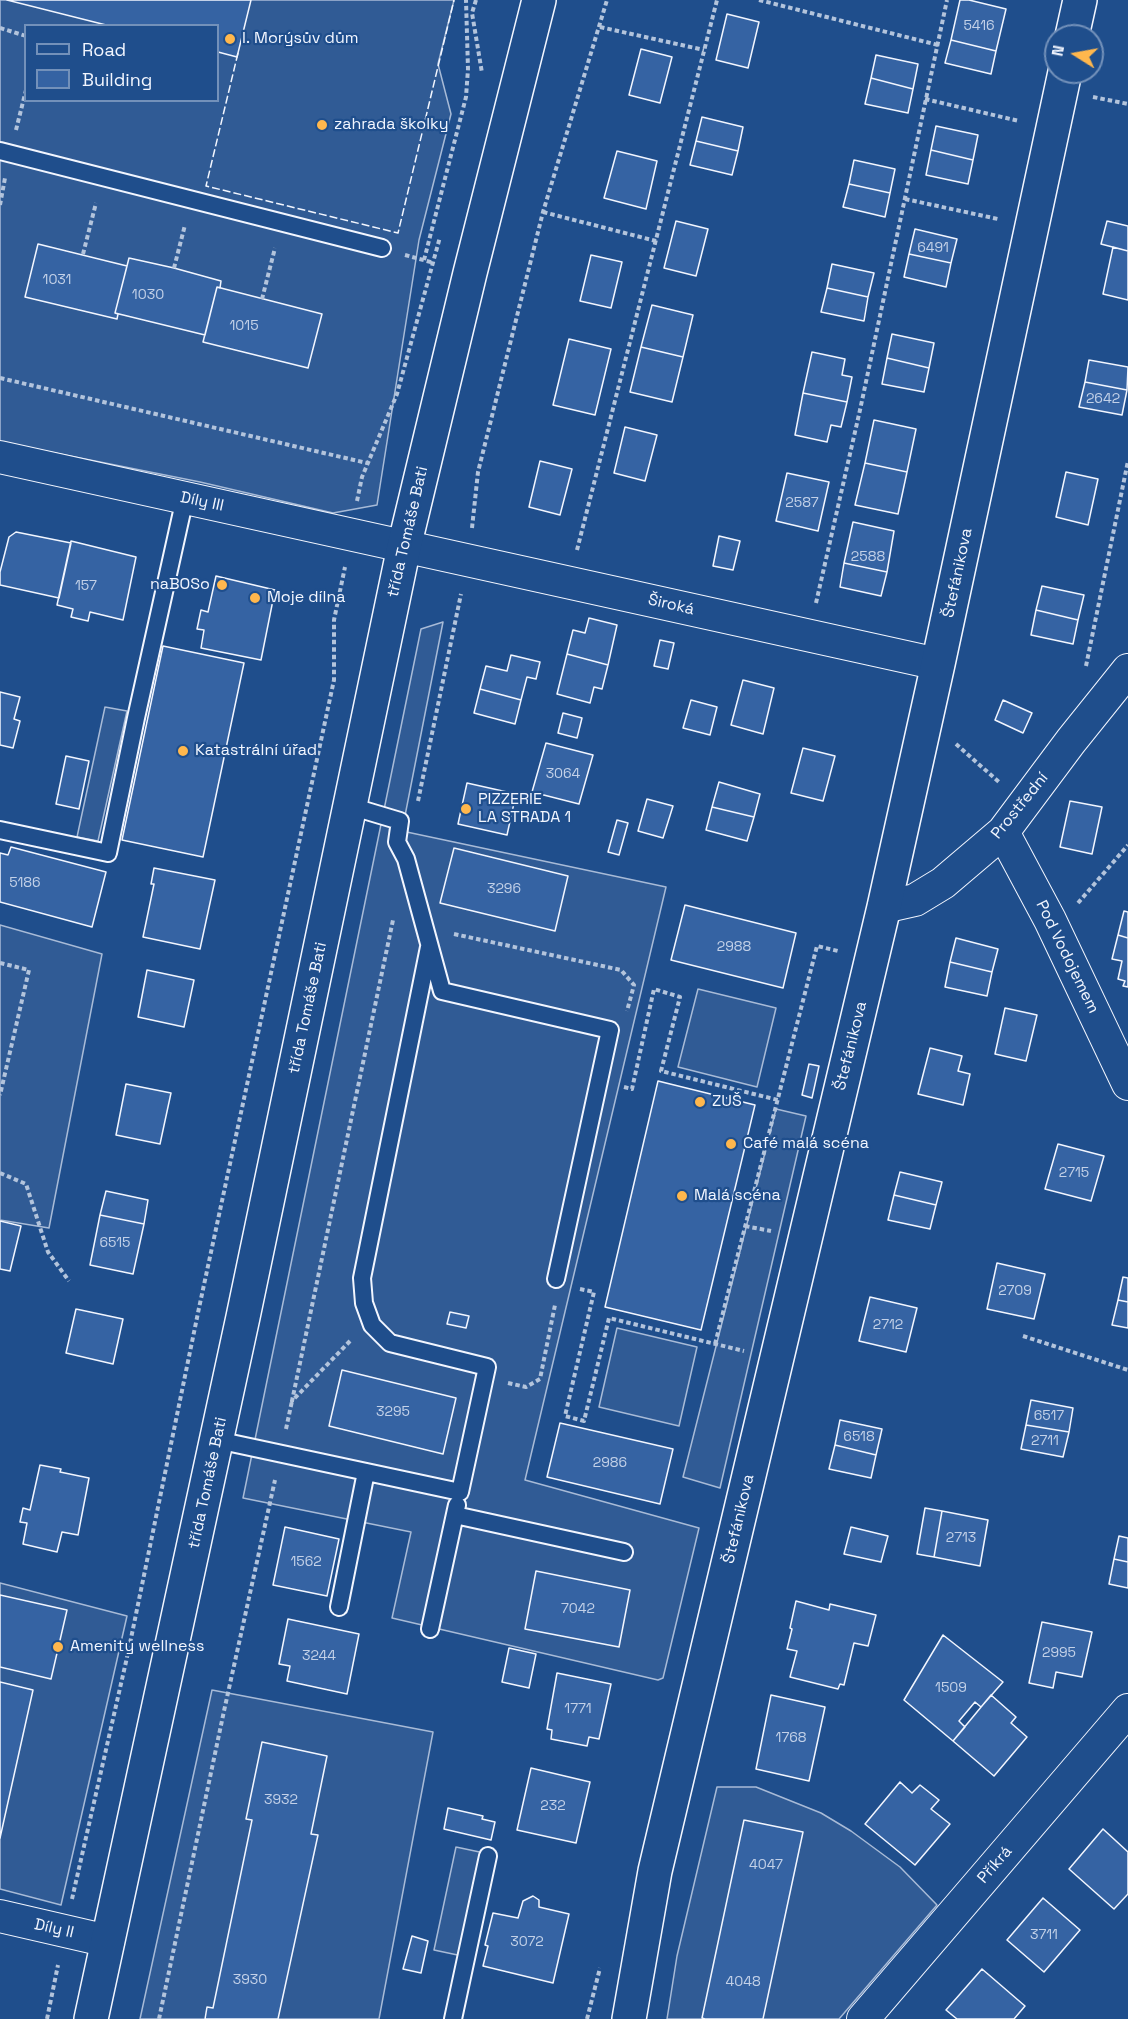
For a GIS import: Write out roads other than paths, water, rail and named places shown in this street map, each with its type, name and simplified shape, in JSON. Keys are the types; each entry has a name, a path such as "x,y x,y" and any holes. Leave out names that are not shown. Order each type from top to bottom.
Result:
{"main road":[{"name":"třída Tomáše Bati","path":"92,2019 217,1440 404,548 539,0"},
{"path":"1075,24 1080,0"},
{"name":"Štefánikova","path":"629,2019 655,1871 884,907 1062,84"}],"street":[{"name":"Díly III","path":"0,457 351,534 404,548"},
{"name":"Široká","path":"404,548 468,560 938,664"},
{"name":"Prostřední","path":"884,907 915,900 943,883 1003,832 1128,670"},
{"name":"Pod Vodojemem","path":"1003,832 1050,920 1128,1084"},
{"name":"Příkrá","path":"863,2019 1128,1710"},
{"name":"Díly II","path":"0,1916 108,1941"}],"lane":[{"path":"5,152 381,248"},
{"path":"0,830 108,853 135,718 185,498"},
{"path":"350,806 400,821 397,842 406,859 442,992 610,1030 556,1279"},
{"path":"429,947 362,1278 364,1303 372,1325 390,1343 487,1367 430,1629"},
{"path":"217,1440 460,1492"},
{"path":"339,1607 366,1472"},
{"path":"454,1515 624,1552"},
{"path":"453,2019 488,1856"}],"place":[{"name":"I. Morýsův dům","path":"230,39"},
{"name":"zahrada školky","path":"322,125"},
{"name":"naBOSo","path":"222,585"},
{"name":"Moje dílna","path":"255,598"},
{"name":"Katastrální úřad","path":"183,751"},
{"name":"PIZZERIE LA STRADA 1","path":"466,809"},
{"name":"ZUŠ","path":"700,1102"},
{"name":"Café malá scéna","path":"731,1144"},
{"name":"Malá scéna","path":"682,1196"},
{"name":"Amenity wellness","path":"58,1647"}]}
